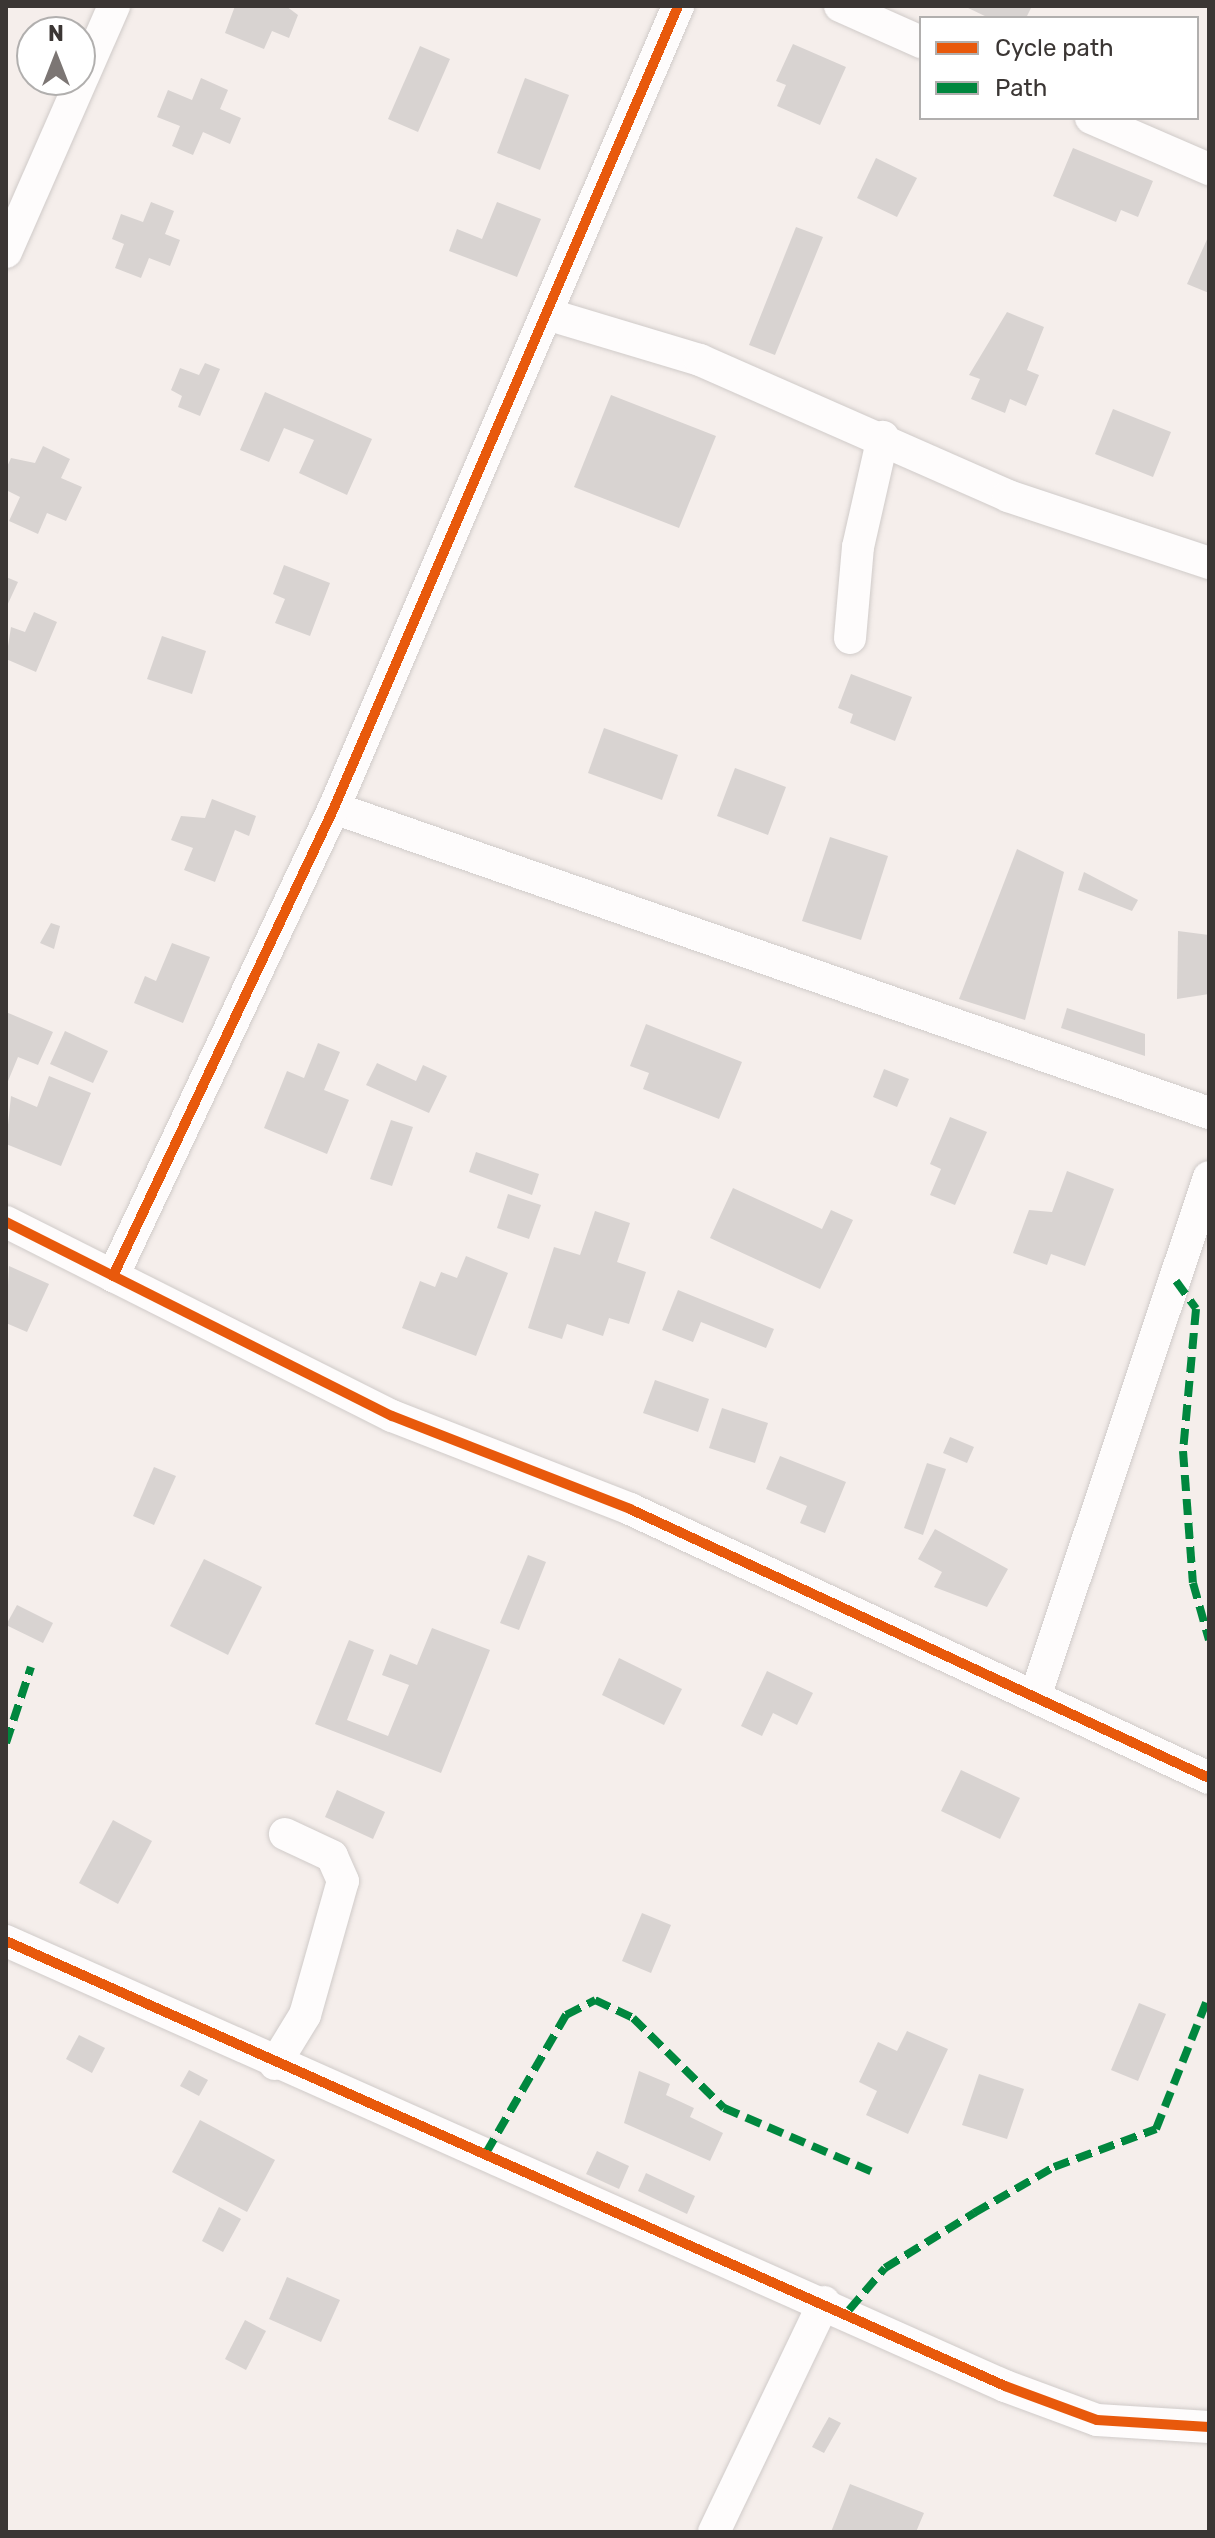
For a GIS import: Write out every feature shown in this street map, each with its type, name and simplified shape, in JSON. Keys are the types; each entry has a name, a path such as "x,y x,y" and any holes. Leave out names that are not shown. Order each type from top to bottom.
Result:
{"street":[{"path":"6,252 114,6"},
{"path":"113,1276 334,808 550,315 678,6"},
{"path":"840,6 919,41"},
{"path":"1096,120 1209,169"},
{"path":"550,315 700,360 883,437 1008,496 1209,563"},
{"path":"850,638 858,547 883,437"},
{"path":"334,808 1209,1113"},
{"path":"1036,1694 1209,1177"},
{"path":"6,1222 392,1416 630,1509 1036,1694 1209,1778"},
{"path":"275,2064 305,2015 343,1881 332,1856 285,1834"},
{"path":"6,1941 275,2064 824,2302 914,2348 1097,2420 1209,2427"},
{"path":"714,2532 824,2302"}],"building":[{"path":"235,6 286,6 298,15 289,38 272,31 264,49 225,33"},
{"path":"964,6 1031,8 1027,16 985,16"},
{"path":"793,44 846,67 820,125 777,106 786,85 776,81"},
{"path":"420,46 450,59 418,132 388,119"},
{"path":"201,78 228,90 220,109 241,118 230,144 203,132 193,155 172,146 180,126 157,117 168,90 192,100"},
{"path":"525,78 569,95 540,170 497,153"},
{"path":"1073,148 1153,181 1138,217 1121,210 1116,222 1053,196"},
{"path":"876,158 917,178 897,217 857,198"},
{"path":"151,202 174,211 165,234 180,240 170,266 149,258 141,278 115,268 124,244 112,239 121,214 143,222"},
{"path":"497,202 541,219 517,277 449,251 457,229 482,239"},
{"path":"796,227 823,237 775,355 749,345"},
{"path":"1209,235 1209,293 1187,284"},
{"path":"1007,312 1044,327 1027,370 1039,375 1026,406 1010,399 1005,413 971,399 980,379 969,375"},
{"path":"205,363 220,369 200,416 178,407 182,396 171,390 180,368 199,375"},
{"path":"265,392 372,439 347,495 299,473 314,440 284,428 269,462 240,450"},
{"path":"611,395 716,436 679,528 574,487"},
{"path":"1113,409 1171,432 1153,477 1095,454"},
{"path":"43,446 70,459 61,478 82,487 66,521 47,513 38,534 9,521 20,497 6,490 6,469 11,458 35,463"},
{"path":"284,565 330,583 310,636 275,623 285,599 273,594"},
{"path":"6,577 18,582 6,608"},
{"path":"34,612 57,622 36,672 6,659 11,627 25,632"},
{"path":"162,636 206,651 192,694 147,679"},
{"path":"851,674 912,697 895,741 850,723 853,714 838,708"},
{"path":"604,728 678,755 662,800 588,773"},
{"path":"735,768 786,787 768,835 717,816"},
{"path":"212,799 256,816 249,836 235,830 215,882 184,870 193,848 171,840 181,816 205,818"},
{"path":"830,837 888,856 861,940 802,921"},
{"path":"1017,849 1064,872 1025,1020 959,999"},
{"path":"1084,872 1138,900 1132,911 1078,890"},
{"path":"51,923 60,926 54,949 40,943"},
{"path":"1178,931 1209,935 1209,994 1177,999"},
{"path":"172,943 210,957 183,1023 134,1003 145,976 156,981"},
{"path":"1067,1008 1145,1034 1145,1056 1061,1028"},
{"path":"6,1012 53,1032 38,1065 18,1057 6,1086"},
{"path":"646,1024 742,1062 719,1119 643,1089 649,1073 630,1066"},
{"path":"65,1031 108,1051 93,1083 50,1064"},
{"path":"318,1043 340,1052 324,1090 349,1100 327,1154 264,1128 287,1071 304,1078"},
{"path":"377,1063 416,1081 423,1065 447,1076 429,1113 366,1085"},
{"path":"884,1069 909,1079 897,1107 873,1097"},
{"path":"49,1076 91,1093 61,1166 6,1144 11,1096 37,1107"},
{"path":"950,1117 987,1132 955,1205 930,1195 941,1169 930,1164"},
{"path":"391,1120 413,1127 392,1186 370,1179"},
{"path":"476,1152 539,1174 532,1195 469,1172"},
{"path":"1067,1171 1114,1189 1085,1266 1051,1254 1047,1265 1013,1253 1029,1210 1052,1212"},
{"path":"733,1188 822,1229 831,1210 853,1220 820,1289 710,1238"},
{"path":"508,1194 541,1205 529,1239 497,1228"},
{"path":"595,1211 630,1223 617,1262 646,1272 629,1324 609,1318 603,1336 567,1324 562,1339 528,1328 554,1247 580,1255"},
{"path":"466,1256 508,1273 476,1356 402,1328 420,1281 435,1287 441,1272 457,1278"},
{"path":"9,1266 49,1284 27,1332 6,1323"},
{"path":"678,1290 774,1329 766,1348 701,1322 693,1342 662,1330"},
{"path":"655,1380 709,1399 698,1432 643,1413"},
{"path":"722,1408 768,1423 755,1463 709,1448"},
{"path":"950,1437 974,1447 967,1463 943,1453"},
{"path":"780,1456 846,1482 825,1533 800,1523 807,1506 766,1489"},
{"path":"927,1463 946,1469 923,1535 904,1528"},
{"path":"154,1467 176,1476 154,1525 133,1516"},
{"path":"935,1529 1008,1569 987,1607 934,1587 942,1572 918,1559"},
{"path":"528,1555 546,1562 519,1630 500,1623"},
{"path":"204,1559 262,1587 228,1655 170,1626"},
{"path":"17,1605 53,1623 43,1643 6,1625"},
{"path":"432,1628 490,1650 441,1773 315,1724 349,1640 374,1650 347,1720 388,1736 409,1685 382,1675 390,1654 417,1665"},
{"path":"619,1658 682,1689 664,1725 602,1695"},
{"path":"767,1671 813,1693 797,1725 773,1713 762,1736 741,1726"},
{"path":"961,1770 1020,1798 1000,1839 941,1811"},
{"path":"337,1790 385,1812 373,1839 325,1817"},
{"path":"113,1820 152,1841 118,1904 79,1883"},
{"path":"642,1913 671,1925 651,1973 622,1961"},
{"path":"1139,2003 1166,2014 1138,2081 1111,2070"},
{"path":"907,2031 948,2049 908,2134 866,2115 877,2091 859,2082 878,2042 897,2051"},
{"path":"79,2035 105,2048 92,2073 66,2059"},
{"path":"189,2070 208,2080 199,2096 180,2086"},
{"path":"639,2071 670,2084 666,2095 694,2108 690,2117 723,2133 710,2161 624,2123"},
{"path":"979,2074 1024,2089 1007,2139 962,2125"},
{"path":"200,2120 275,2160 247,2212 172,2172"},
{"path":"597,2151 629,2166 619,2189 586,2174"},
{"path":"646,2173 695,2196 687,2214 638,2191"},
{"path":"219,2207 241,2219 223,2252 202,2241"},
{"path":"287,2277 340,2300 321,2342 269,2319"},
{"path":"245,2320 266,2331 246,2370 225,2359"},
{"path":"829,2417 841,2423 824,2453 812,2447"},
{"path":"850,2484 924,2513 916,2532 831,2532"}],"marked path":[{"path":"1176,1281 1196,1309 1183,1451 1193,1583 1209,1640"},
{"path":"6,1743 31,1667"},
{"path":"849,2310 885,2268 974,2213 1054,2167 1156,2129 1209,1995"},
{"path":"486,2153 566,2015 595,2000 633,2018 724,2108 875,2173"}],"cycle path":[{"path":"113,1276 334,808 678,6"},
{"path":"6,1222 392,1416 630,1509 1209,1778"},
{"path":"6,1941 1005,2386 1097,2420 1209,2427"}]}
